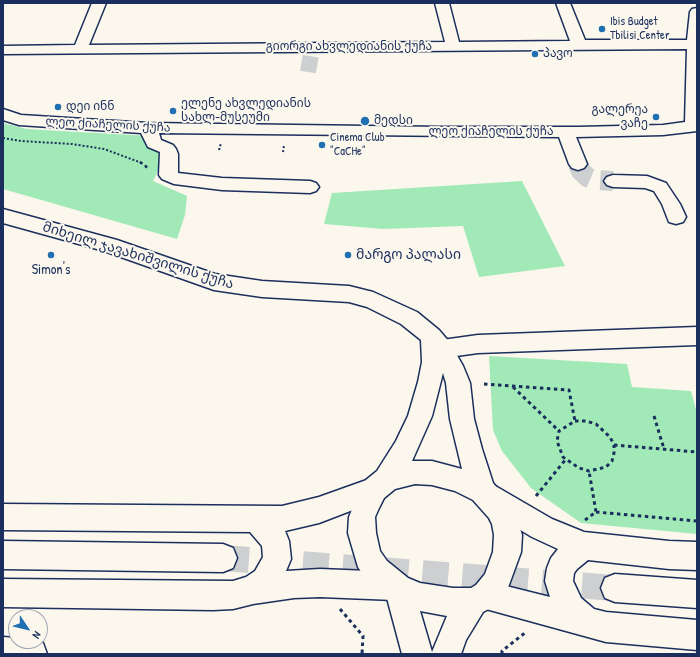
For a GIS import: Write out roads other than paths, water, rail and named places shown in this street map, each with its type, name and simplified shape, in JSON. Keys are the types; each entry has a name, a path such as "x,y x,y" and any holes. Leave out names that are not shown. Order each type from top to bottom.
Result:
{"main road":[{"path":"80,50 99,3"},
{"path":"442,3 453,46"},
{"path":"563,3 579,45"},
{"path":"695,126 695,47 697,12"},
{"name":"გიორგი ახვლედიანის ქუჩა","path":"3,50 311,51 453,46 684,44 695,47"},
{"name":"ლეო ქიაჩელის ქუჩა","path":"3,114 19,120 148,128 566,132 663,130 695,126"},
{"path":"148,128 154,142 167,149 169,154 168,175 174,178 222,184 310,187"},
{"path":"566,132 578,164"},
{"path":"613,181 647,182 660,187 662,200 676,218"},
{"name":"მიხეილ ჯავახიშვილის ქუჩა","path":"3,216 110,245 214,282 262,289 349,294 373,300 409,318 436,342 452,366 458,383 462,419 469,449 485,494 498,509 504,521 508,535 507,552 496,583 479,599 454,632 446,654"},
{"path":"416,652 396,588 377,571 368,556 362,533 362,517 367,503 406,449 420,416 430,382 436,342 478,344 697,336"},
{"path":"3,517 282,518 319,510 400,475 415,472 432,473 459,480 542,528 669,555 697,556"},
{"path":"254,590 265,581 277,560 275,541 257,519"},
{"path":"585,536 561,568 559,581 563,594 571,608 586,622"},
{"path":"3,555 223,558"},
{"path":"3,593 213,596 294,584 320,583 396,588 435,600 453,603 479,599 606,627 697,635"},
{"path":"615,588 697,594"},
{"path":"3,652 32,654"}],"tunnel":[{"path":"308,72 311,54"},
{"path":"578,164 581,171 587,177 594,180 613,181"},
{"path":"223,558 615,588"}],"place":[{"name":"Ibis Budget Tbilisi Center","path":"602,29"},
{"name":"პავო","path":"535,54"},
{"name":"დეი ინნ","path":"58,107"},
{"name":"ელენე ახვლედიანის სახლ-მუსეუმი","path":"173,111"},
{"name":"გალერეა ვაჩე","path":"656,117"},
{"name":"მედსი","path":"365,121"},
{"name":"Cinema Club \"CaCHe\"","path":"322,145"},
{"name":"Simon's","path":"51,255"},
{"name":"მარგო პალასი","path":"348,255"}]}
